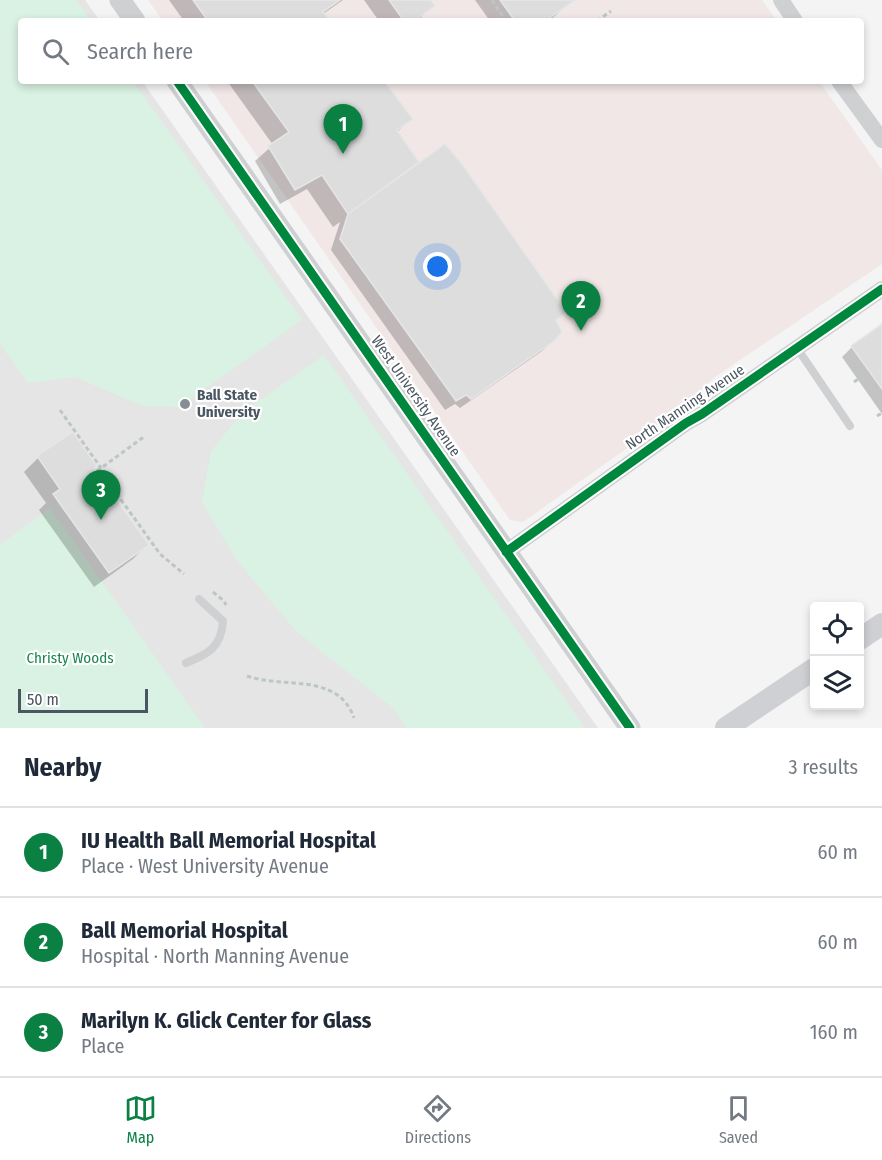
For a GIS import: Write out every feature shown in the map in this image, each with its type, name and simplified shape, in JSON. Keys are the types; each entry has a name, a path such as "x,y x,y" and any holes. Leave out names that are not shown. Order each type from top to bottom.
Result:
{"main road":[{"path":"864,636 882,624"},
{"path":"726,728 810,672"}],"street":[{"path":"120,0 133,18"},
{"path":"787,2 794,18"},
{"name":"West University Avenue","path":"179,84 630,728"},
{"path":"840,84 882,140"},
{"name":"North Manning Avenue","path":"506,552 686,423 882,289"}],"lane":[{"path":"797,348 850,426"},
{"path":"186,663 209,653 222,634 224,621 199,599"}],"path":[{"path":"492,0 504,18"},
{"path":"601,18 611,11"},
{"path":"854,382 869,372"},
{"path":"60,410 99,470 160,554 184,573"},
{"path":"876,416 882,412"},
{"path":"99,470 145,436"},
{"path":"247,676 260,681 314,685 333,692 349,705 354,718"}],"shaded area":[{"name":"Ball State University","path":"0,0 85,0 98,18 18,18 18,84 144,84 598,728 0,728"},
{"path":"148,0 762,0 775,18 161,18"},
{"path":"207,84 821,84 882,170 882,264 715,377 668,419 523,522 510,520"}],"green space":[{"path":"0,0 76,0 89,18 18,18 18,84 135,84 302,320 179,407 143,406 75,377 28,383 0,344"},
{"path":"324,355 585,728 407,728 394,709 297,632 238,562 202,502 211,451 242,413"},
{"name":"Christy Woods","path":"50,508 205,728 0,728 0,545"}],"building":[{"path":"193,0 340,0 323,12 328,18 206,18"},
{"path":"389,0 431,0 435,6 417,18 402,18"},
{"path":"500,0 575,0 549,18 513,18"},
{"path":"254,84 386,84 413,119 397,130 419,162 348,214 322,175 295,190 268,146 289,132"},
{"path":"445,144 462,164 566,312 556,320 562,332 554,341 471,399 466,395 456,401 340,239 348,214"},
{"path":"882,324 882,389 851,346"},
{"path":"73,432 97,466 94,468 149,545 109,573 53,494 60,489 37,456"}],"cycle path":[{"path":"179,84 630,728"},
{"path":"506,552 686,423 882,289"}],"place":[{"name":"IU Health Ball Memorial Hospital","path":"343,154"},
{"name":"Ball Memorial Hospital","path":"581,331"},
{"name":"Ball State University","path":"185,404"},
{"name":"Marilyn K. Glick Center for Glass","path":"101,520"}]}
